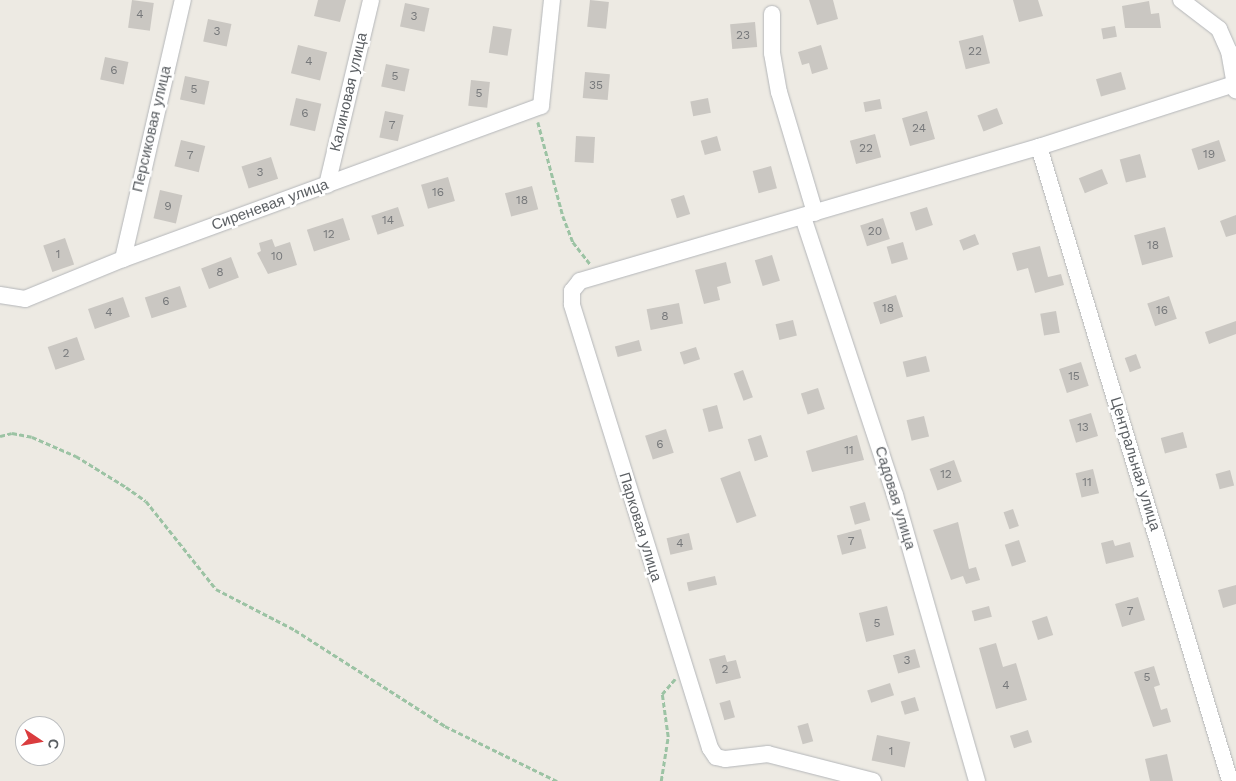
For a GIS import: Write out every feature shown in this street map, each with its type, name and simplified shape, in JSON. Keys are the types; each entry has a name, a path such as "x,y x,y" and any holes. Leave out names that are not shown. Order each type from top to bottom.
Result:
{"street":[{"name":"Персиковая улица","path":"123,259 183,0"},
{"name":"Калиновая улица","path":"328,185 370,0"},
{"path":"537,107 552,0"},
{"path":"598,276 1039,147 1235,87 1229,51 1219,29 1181,0"},
{"name":"Садовая улица","path":"772,14 772,53 779,92 809,215 895,495 977,781"},
{"name":"Сиреневая улица","path":"8,296 25,299 123,259 537,107"},
{"name":"Центральная улица","path":"1039,147 1230,781"},
{"name":"Парковая улица","path":"598,276 580,281 572,291 572,304 710,748 716,757 725,759 768,754 873,781"}],"path":[{"path":"537,107 563,216 573,242 598,276"},
{"path":"0,436 12,433 32,437 126,487 146,501 216,589 295,630 445,726 557,781"},
{"path":"661,781 668,737 662,694 671,681 686,675"}],"building":[{"path":"132,0 154,3 150,31 128,28"},
{"path":"318,0 346,0 340,22 314,16"},
{"path":"590,0 609,2 606,29 587,27"},
{"path":"809,0 833,0 838,19 817,25"},
{"path":"1013,0 1038,0 1043,16 1019,22"},
{"path":"1149,1 1151,14 1159,13 1161,28 1125,28 1122,6"},
{"path":"405,3 429,8 424,32 400,26"},
{"path":"208,19 231,24 227,46 203,41"},
{"path":"755,22 757,47 732,49 730,24"},
{"path":"493,26 512,29 508,56 489,53"},
{"path":"1115,26 1117,37 1103,39 1101,28"},
{"path":"983,35 990,63 966,69 959,41"},
{"path":"298,45 327,52 320,80 291,73"},
{"path":"821,45 828,69 812,74 809,63 802,65 798,52"},
{"path":"105,57 128,62 124,84 100,79"},
{"path":"386,64 409,69 405,91 381,86"},
{"path":"585,72 610,74 608,100 583,98"},
{"path":"1121,72 1126,89 1101,96 1096,79"},
{"path":"185,76 209,81 204,105 180,99"},
{"path":"471,80 490,82 487,108 468,106"},
{"path":"296,98 321,104 315,131 290,125"},
{"path":"708,98 711,113 693,116 690,101"},
{"path":"880,99 882,109 865,112 863,102"},
{"path":"997,108 1003,124 983,131 977,116"},
{"path":"385,111 404,115 398,141 379,137"},
{"path":"927,111 935,139 910,146 902,118"},
{"path":"875,134 881,157 856,164 850,141"},
{"path":"576,136 595,137 594,163 575,162"},
{"path":"717,136 721,150 705,155 701,141"},
{"path":"181,140 205,146 199,172 174,166"},
{"path":"1219,140 1226,161 1198,170 1191,149"},
{"path":"1140,154 1146,177 1126,183 1120,159"},
{"path":"271,157 278,179 249,188 242,167"},
{"path":"771,166 777,188 759,193 753,171"},
{"path":"1102,169 1108,184 1085,193 1079,178"},
{"path":"448,177 455,201 428,209 421,185"},
{"path":"532,186 538,209 511,216 505,193"},
{"path":"160,190 182,195 176,223 153,218"},
{"path":"684,195 690,214 677,218 671,199"},
{"path":"398,207 404,226 378,235 371,216"},
{"path":"927,207 933,225 916,231 910,213"},
{"path":"1236,215 1236,234 1226,237 1220,221"},
{"path":"343,218 350,240 314,252 307,230"},
{"path":"883,218 890,239 867,246 860,225"},
{"path":"1165,227 1173,257 1142,265 1134,235"},
{"path":"975,234 979,244 963,251 959,240"},
{"path":"65,238 74,264 52,272 43,245"},
{"path":"272,239 275,247 290,242 297,265 268,274 257,253 261,251 259,243"},
{"path":"903,242 908,259 892,264 887,247"},
{"path":"1040,246 1048,277 1061,274 1064,285 1035,293 1028,268 1017,271 1012,253"},
{"path":"772,255 780,281 763,286 755,260"},
{"path":"231,257 239,278 209,289 201,268"},
{"path":"726,262 731,283 717,287 720,300 704,304 695,270"},
{"path":"180,286 187,307 152,318 145,297"},
{"path":"896,295 903,317 880,324 873,302"},
{"path":"1169,296 1177,319 1155,326 1147,303"},
{"path":"123,297 130,317 95,329 88,309"},
{"path":"679,303 683,324 651,330 647,309"},
{"path":"1056,311 1060,333 1044,335 1040,314"},
{"path":"793,320 797,336 779,340 776,324"},
{"path":"1236,321 1236,334 1209,344 1205,332"},
{"path":"77,337 85,360 56,370 48,347"},
{"path":"639,340 642,351 618,357 615,346"},
{"path":"696,347 700,359 684,365 680,352"},
{"path":"1136,354 1141,368 1130,372 1125,358"},
{"path":"926,356 930,372 907,377 903,362"},
{"path":"1081,362 1089,386 1067,393 1059,369"},
{"path":"743,370 753,397 744,401 734,373"},
{"path":"818,388 825,409 808,414 801,394"},
{"path":"717,405 723,428 709,432 703,409"},
{"path":"1091,413 1098,436 1076,443 1069,420"},
{"path":"924,416 929,436 912,441 907,420"},
{"path":"666,429 674,453 653,460 645,436"},
{"path":"1183,432 1187,447 1165,453 1161,438"},
{"path":"761,435 768,457 755,461 748,439"},
{"path":"857,435 864,460 812,472 806,451"},
{"path":"954,460 962,482 937,491 930,469"},
{"path":"1093,469 1099,493 1082,498 1076,473"},
{"path":"1230,470 1234,485 1220,489 1216,474"},
{"path":"740,471 756,516 737,523 720,478"},
{"path":"865,502 870,520 855,525 850,506"},
{"path":"1013,509 1019,526 1009,529 1004,512"},
{"path":"958,522 969,569 976,567 980,580 966,584 963,576 951,580 933,530"},
{"path":"861,529 866,548 842,555 837,535"},
{"path":"689,533 693,550 670,555 667,538"},
{"path":"1019,540 1026,562 1012,567 1005,545"},
{"path":"1113,540 1115,546 1130,542 1134,557 1106,564 1101,543"},
{"path":"715,576 717,585 689,591 687,583"},
{"path":"1236,585 1236,604 1223,608 1218,590"},
{"path":"1138,597 1145,620 1122,627 1115,604"},
{"path":"887,606 894,635 866,642 859,613"},
{"path":"989,606 992,617 974,621 972,611"},
{"path":"1047,616 1053,635 1038,640 1032,621"},
{"path":"996,643 1003,667 1016,663 1027,700 996,709 979,648"},
{"path":"915,649 920,667 898,674 893,655"},
{"path":"725,655 727,662 736,660 741,678 716,684 709,659"},
{"path":"1154,666 1160,685 1154,687 1161,710 1167,708 1171,722 1153,727 1134,672"},
{"path":"890,683 894,695 871,703 867,690"},
{"path":"915,697 919,710 905,715 901,701"},
{"path":"730,700 735,717 724,720 719,703"},
{"path":"808,723 813,741 803,744 797,726"},
{"path":"1028,730 1032,742 1014,748 1010,736"},
{"path":"877,735 910,742 905,768 872,760"},
{"path":"1167,754 1173,781 1150,781 1145,759"}]}
